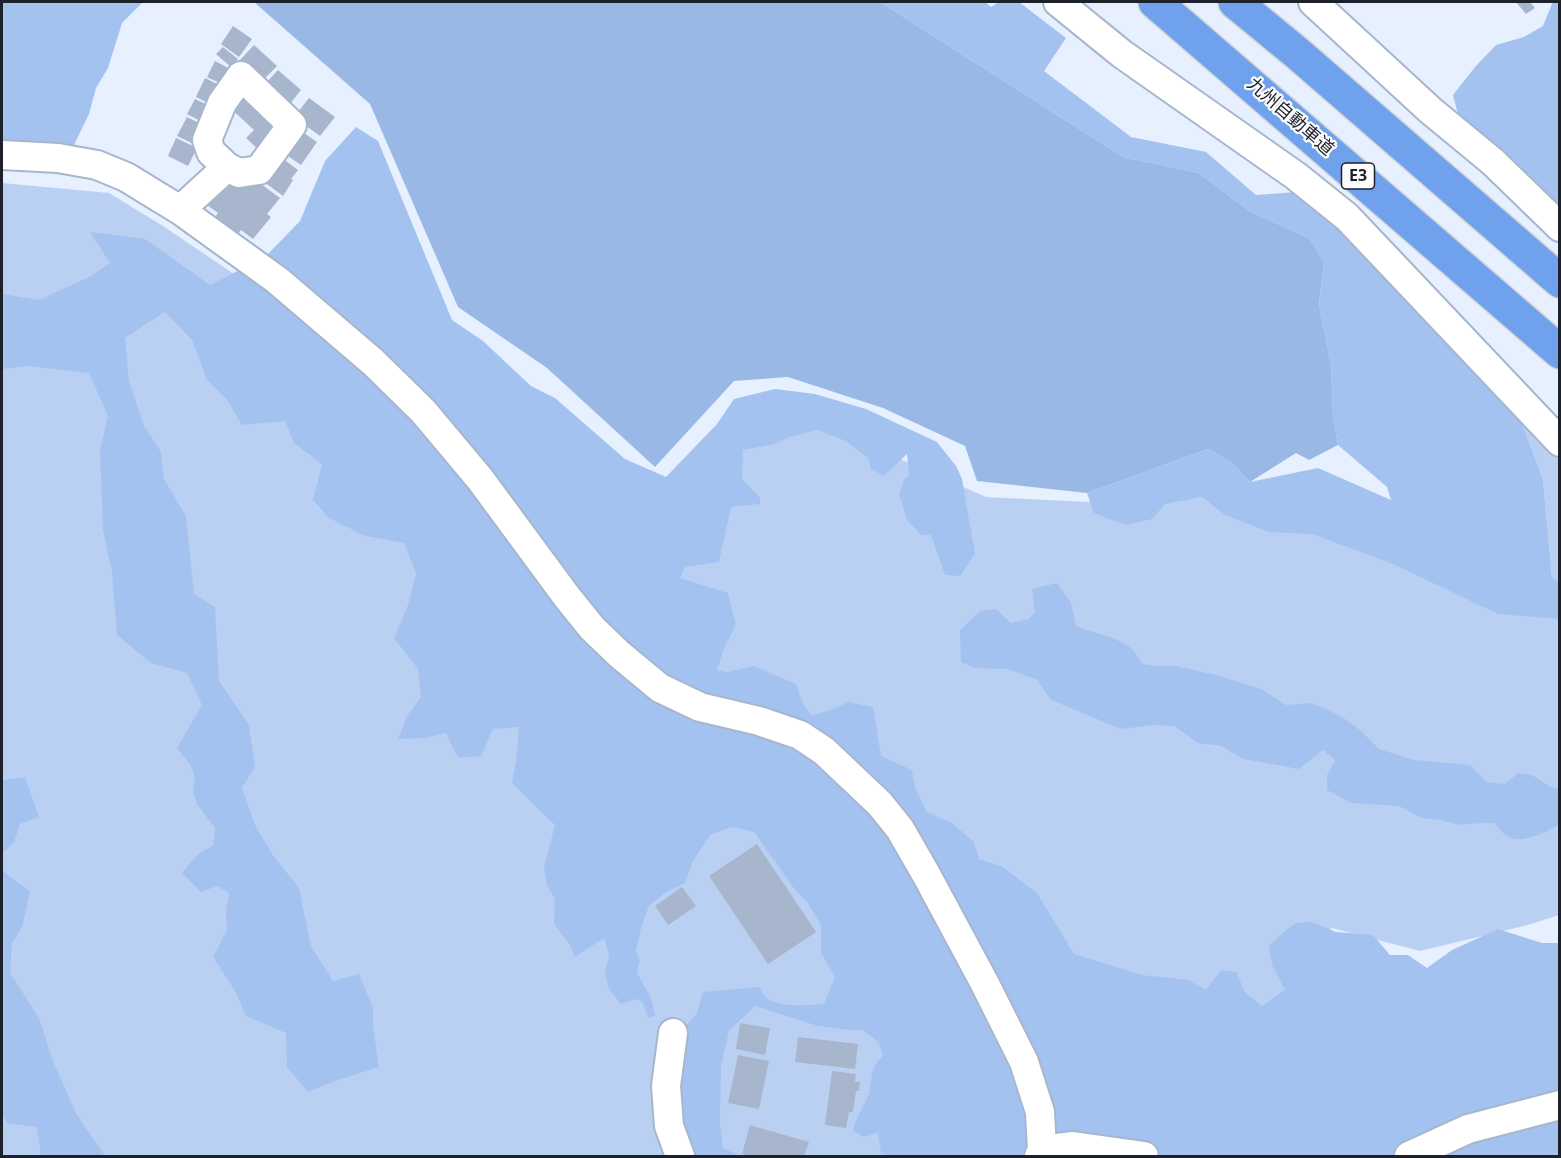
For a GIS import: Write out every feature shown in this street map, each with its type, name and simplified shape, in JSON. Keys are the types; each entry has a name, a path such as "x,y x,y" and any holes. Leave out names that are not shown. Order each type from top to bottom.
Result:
{"highway":[{"name":"九州自動車道","path":"1155,2 1560,352"},
{"path":"1235,2 1298,53 1560,281"}],"street":[{"path":"1058,2 1122,54 1296,176 1347,218 1560,442"},
{"path":"1313,2 1341,14 1430,110 1493,162 1560,227"},
{"path":"2,155 58,158 97,165 126,177 180,210 277,280 373,362 423,411 480,479 592,628 619,654 660,688 700,707 759,721 800,735 824,751 880,804 900,829 927,876 1024,1062 1040,1112 1040,1154 1073,1146 1144,1156"},
{"path":"180,210 227,167"},
{"path":"673,1034 666,1086 669,1126 680,1156"},
{"path":"1409,1156 1468,1129 1560,1105"}],"shaded area":[{"path":"2,2 143,2 122,23 108,68 96,88 89,114 74,145 59,149 2,145"},
{"path":"254,2 880,2 1123,157 1199,173 1251,212 1309,238 1324,262 1319,305 1331,365 1333,416 1338,445 1309,460 1296,453 1250,482 1231,462 1208,449 1087,493 977,481 965,446 883,408 788,377 734,381 655,467 547,368 458,307 370,104"},
{"path":"880,2 985,2 991,7 999,2 1019,2 1066,38 1044,71 1131,137 1206,152 1256,195 1297,192 1342,224 1411,306 1514,401 1543,480 1552,576 1559,582 1559,619 1498,614 1393,564 1312,534 1269,532 1225,515 1202,497 1165,504 1152,519 1125,525 1094,513 1087,493 1208,449 1231,462 1250,482 1318,468 1391,500 1387,487 1338,445 1333,416 1331,365 1319,305 1324,262 1309,238 1251,212 1199,173 1123,157"},
{"path":"1551,2 1559,2 1559,204 1544,202 1460,122 1453,95 1496,45 1524,37 1543,26"},
{"path":"356,127 378,141 452,320 483,341 531,386 555,398 625,459 666,477 717,424 734,399 775,389 815,394 866,409 937,442 956,466 962,479 975,554 960,576 945,575 931,535 921,535 907,520 899,494 904,480 909,475 907,454 884,476 871,469 868,458 846,441 817,430 790,437 775,444 743,450 742,479 760,498 760,504 731,507 719,562 685,567 680,578 728,593 736,625 725,646 717,670 727,672 754,666 796,684 801,699 811,716 848,702 873,707 881,756 912,770 915,787 927,812 952,823 974,842 979,859 1001,866 1037,893 1074,954 1142,975 1188,980 1206,990 1221,970 1236,972 1245,992 1262,1006 1285,990 1272,965 1269,946 1296,923 1312,922 1336,932 1373,935 1390,955 1408,955 1427,968 1452,950 1498,929 1542,943 1559,943 1559,1156 890,1156 881,1153 878,1133 864,1137 853,1131 869,1094 873,1068 883,1055 878,1042 863,1030 818,1026 755,1006 729,1031 721,1066 720,1122 723,1148 740,1156 690,1156 681,1114 677,1036 697,1013 703,992 759,987 766,997 779,1003 824,1004 835,977 821,953 821,925 807,902 793,887 754,832 732,827 711,834 693,861 685,883 666,892 649,906 642,924 636,951 640,960 637,973 651,998 655,1016 648,1018 643,1003 636,999 621,1004 609,989 605,974 609,955 604,938 575,957 570,945 554,924 555,899 547,885 544,866 555,825 512,783 519,727 493,729 481,756 458,758 446,733 425,738 398,739 407,716 421,697 418,669 394,638 408,605 416,573 404,543 365,536 329,518 313,500 322,464 294,443 285,421 242,425 228,401 207,380 192,340 165,312 125,338 129,381 144,426 161,452 164,479 186,516 194,594 215,607 219,681 249,725 255,767 242,788 255,825 272,854 299,888 311,946 333,981 359,974 373,1008 373,1026 379,1067 308,1092 287,1067 286,1033 246,1016 235,991 213,957 227,930 226,911 229,893 217,886 201,892 182,873 199,853 213,846 215,828 197,804 193,791 195,776 190,764 177,748 202,705 187,673 151,663 117,635 112,571 103,530 100,451 108,416 89,373 29,366 2,369 2,294 39,300 91,276 110,263 90,232 145,239 210,285 265,257 300,221 325,161"},
{"path":"2,183 109,193 163,226 259,291 633,517 739,440 818,423 986,497 1088,502 1192,461 1559,618 1559,915 1528,925 1420,951 1332,928 1316,939 1281,1026 1024,1156 2,1156"},
{"path":"1514,401 1559,452 1559,582 1552,576 1543,480"},
{"path":"1057,583 1071,603 1076,626 1126,644 1143,664 1176,666 1216,675 1261,689 1286,705 1312,703 1341,716 1360,730 1379,749 1414,760 1470,765 1486,782 1504,784 1519,773 1532,775 1551,787 1559,789 1559,825 1532,837 1517,839 1504,834 1494,823 1461,825 1422,818 1399,806 1352,803 1327,790 1327,775 1335,760 1323,750 1299,769 1243,759 1221,746 1198,743 1174,726 1153,725 1121,729 1051,700 1037,680 1008,669 975,668 961,662 960,630 980,611 996,609 1011,623 1029,619 1035,612 1032,589"},
{"path":"25,777 39,817 20,824 14,842 2,854 2,780"},
{"path":"2,868 5,873 30,891 22,927 12,944 10,973 39,1018 54,1064 77,1115 105,1156 41,1156 37,1127 7,1123 2,1112"}],"building":[{"path":"1516,2 1530,2 1535,8 1526,14"},
{"path":"233,26 252,39 239,57 221,44"},
{"path":"254,45 277,66 262,81 240,60"},
{"path":"223,47 238,59 231,67 216,54"},
{"path":"215,61 232,70 224,85 207,77"},
{"path":"278,70 301,90 289,105 265,84"},
{"path":"205,78 223,87 214,106 196,97"},
{"path":"243,90 283,128 261,152 246,138 254,130 228,106"},
{"path":"309,98 335,117 320,136 294,117"},
{"path":"195,99 214,108 206,124 187,114"},
{"path":"187,117 205,126 196,145 177,136"},
{"path":"301,131 317,142 301,165 285,154"},
{"path":"176,138 197,148 188,166 168,156"},
{"path":"282,158 298,170 283,196 264,182"},
{"path":"232,181 242,188 245,185 261,184 280,198 267,214 271,217 253,239 241,230 238,234 215,217 218,213 207,205"},
{"path":"757,844 816,932 768,964 709,876"},
{"path":"682,887 696,906 668,925 655,906"},
{"path":"740,1023 770,1028 765,1055 736,1049"},
{"path":"798,1037 858,1044 855,1069 795,1062"},
{"path":"738,1055 769,1061 759,1109 728,1103"},
{"path":"832,1071 856,1074 855,1082 860,1082 859,1091 856,1091 853,1112 849,1112 846,1128 825,1125"},
{"path":"750,1125 809,1142 804,1156 742,1154"}]}
